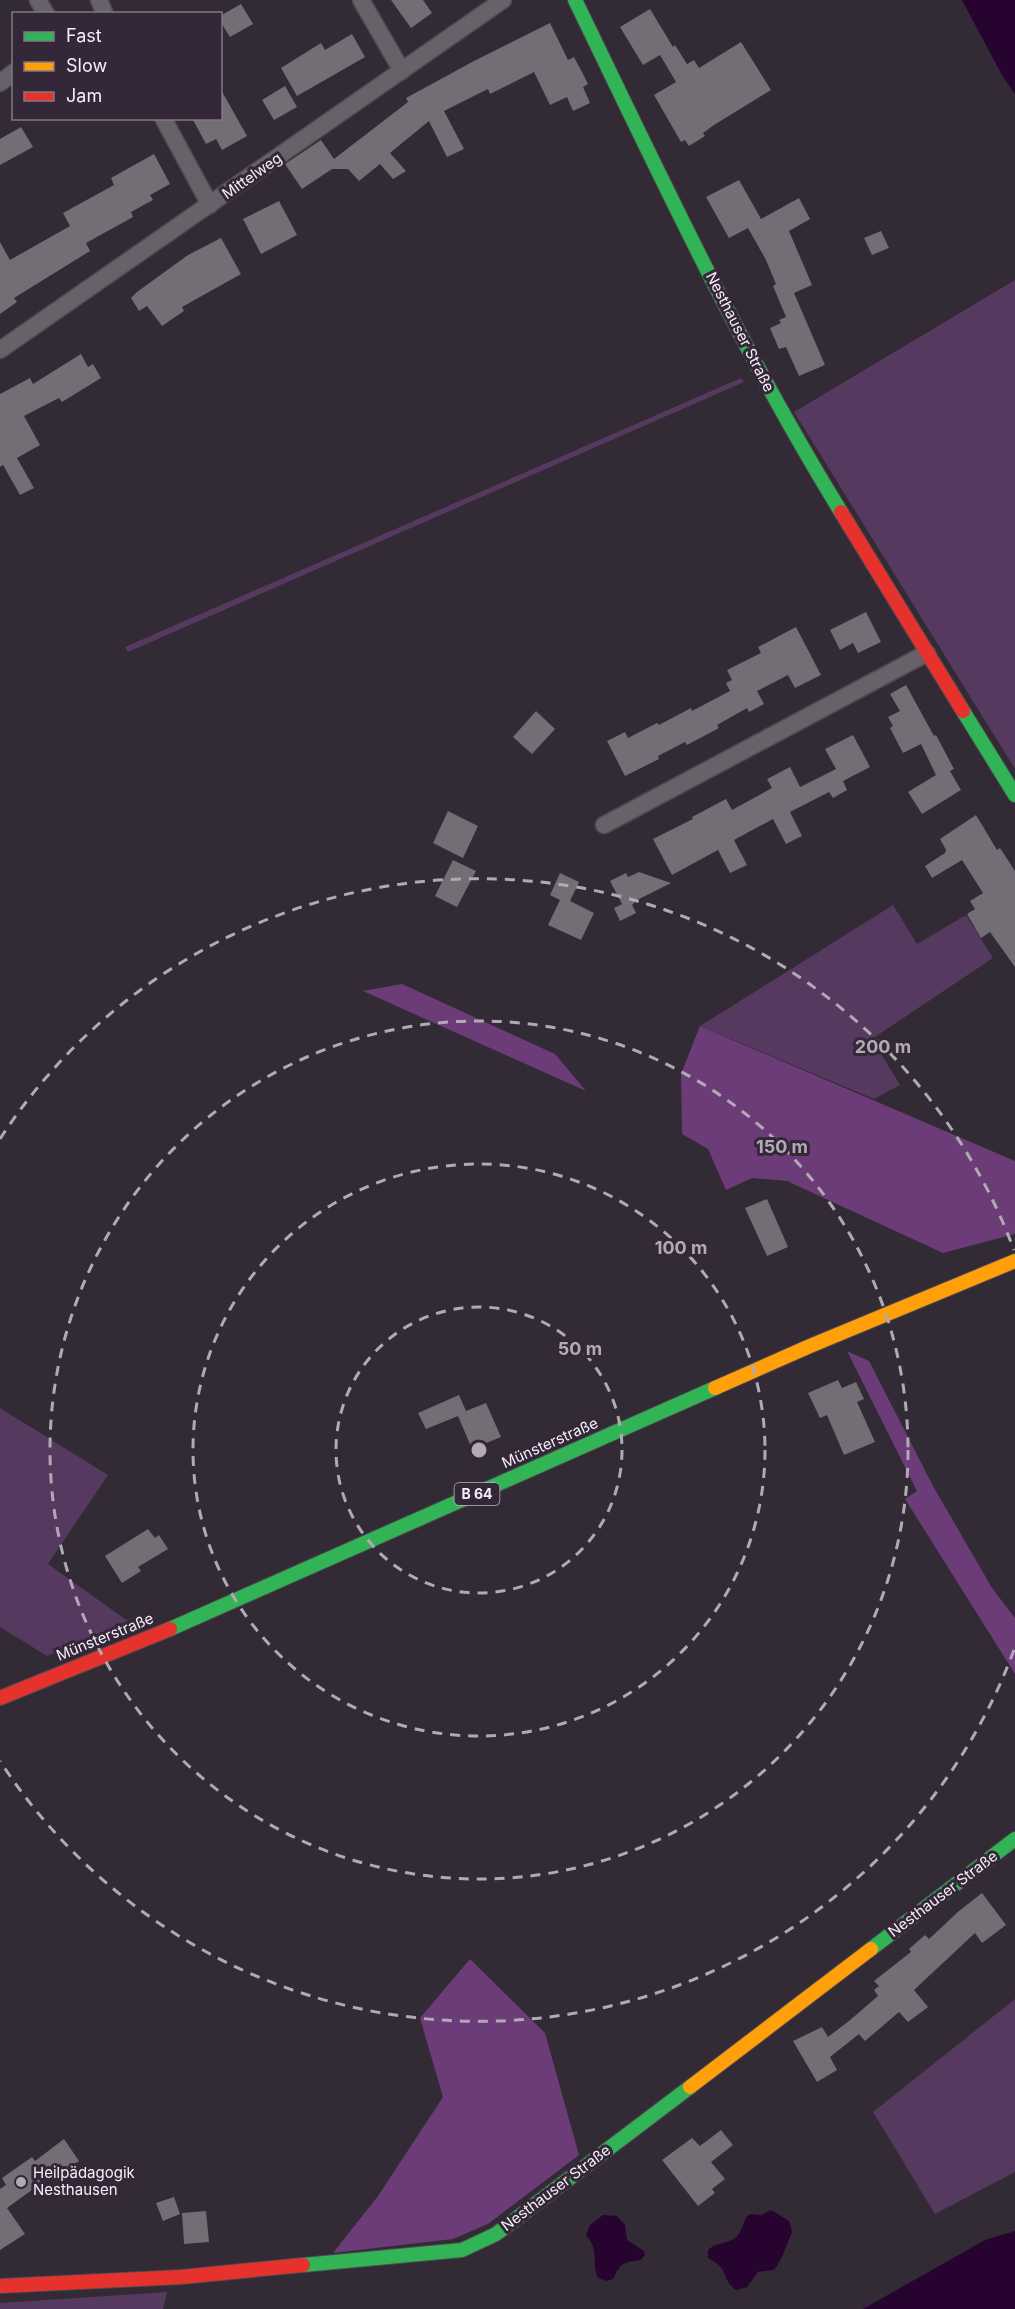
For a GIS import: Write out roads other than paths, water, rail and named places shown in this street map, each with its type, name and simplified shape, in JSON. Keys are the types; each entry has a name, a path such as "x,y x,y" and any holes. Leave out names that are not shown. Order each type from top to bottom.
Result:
{"street":[{"path":"361,0 402,71"},
{"name":"Mittelweg","path":"0,350 503,0"},
{"name":"Nesthauser Straße","path":"575,0 669,193 776,402 1015,795"},
{"path":"0,83 12,74"},
{"path":"164,120 210,205"},
{"path":"604,825 927,653"},
{"name":"Münsterstraße","path":"0,1698 220,1608 810,1346 1015,1261"},
{"name":"Nesthauser Straße","path":"0,2286 181,2277 462,2250 496,2234 538,2203 1015,1839"}],"place":[{"name":"Heilpädagogik Nesthausen","path":"21,2182"}]}
